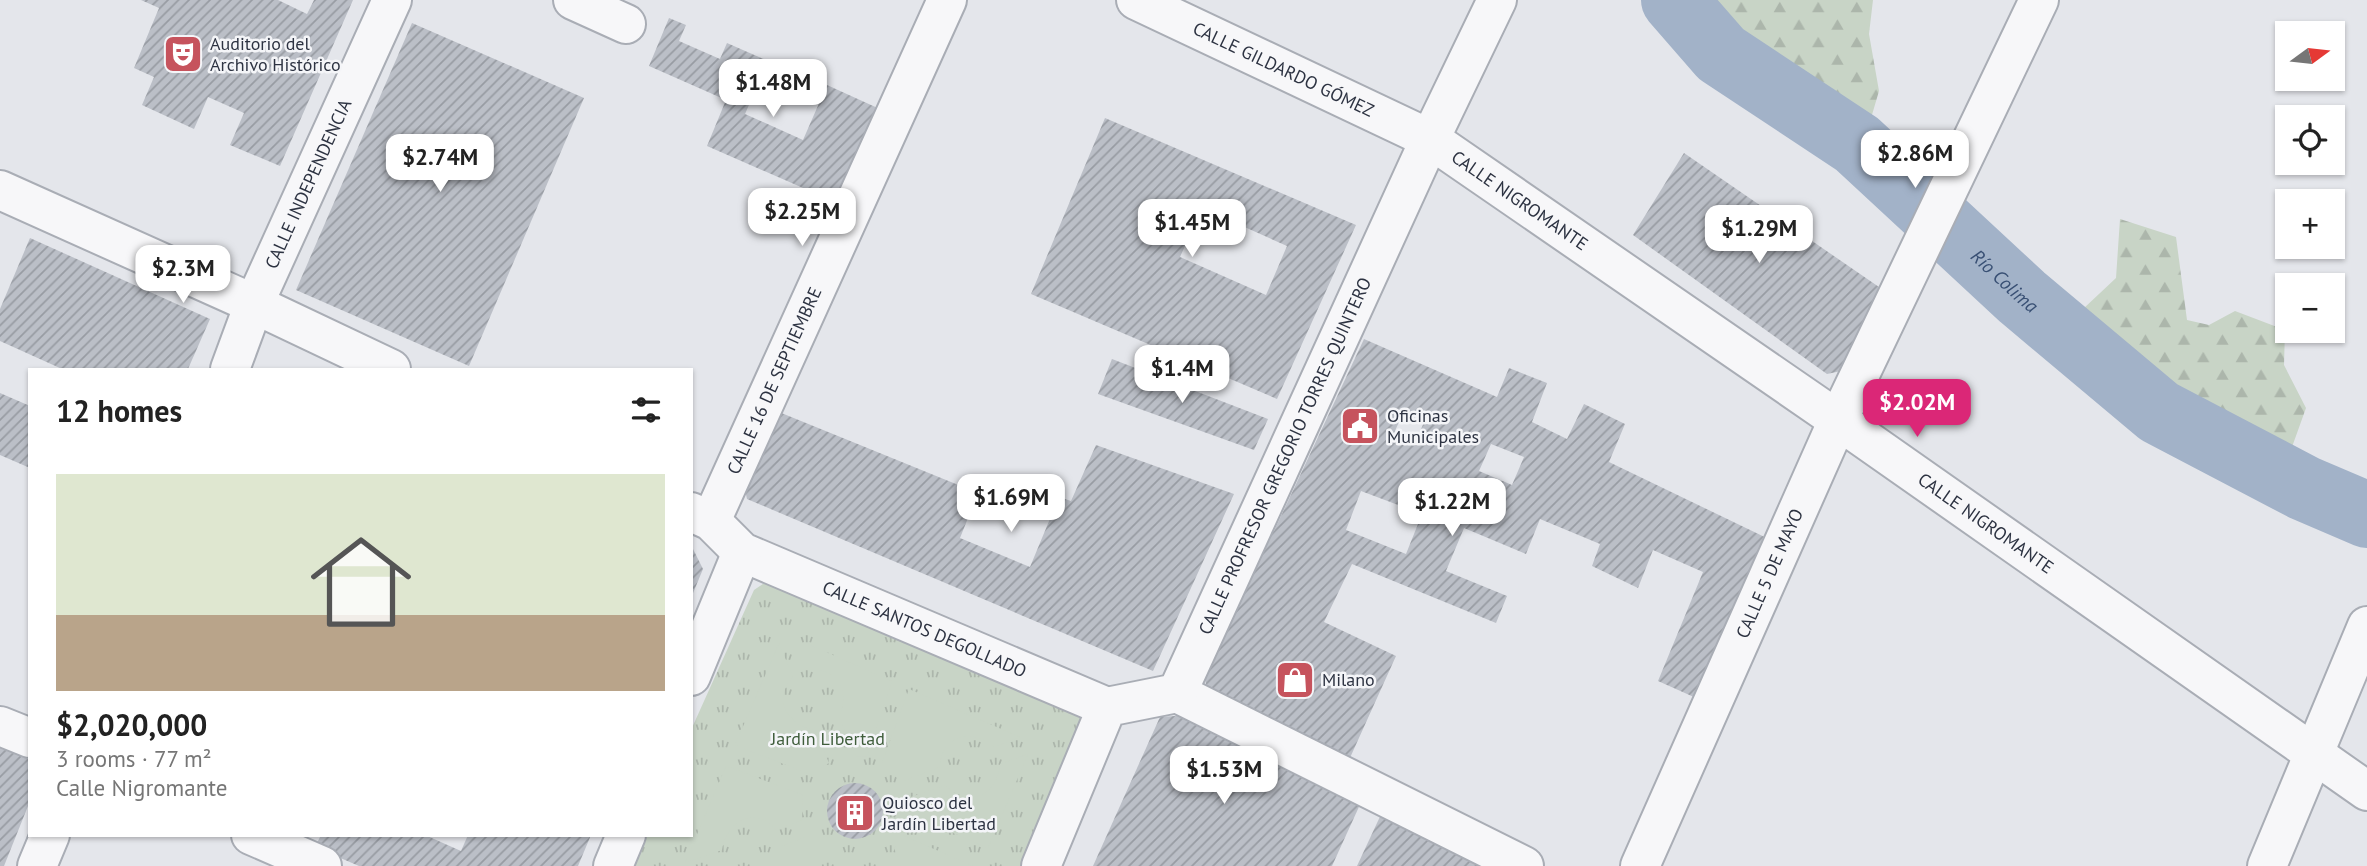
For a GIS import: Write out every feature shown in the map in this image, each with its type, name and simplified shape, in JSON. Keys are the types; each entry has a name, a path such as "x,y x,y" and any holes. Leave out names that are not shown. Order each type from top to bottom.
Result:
{"street":[{"name":"CALLE INDEPENDENCIA","path":"230,368 254,304 392,0"},
{"path":"573,0 626,24"},
{"name":"CALLE 16 DE SEPTIEMBRE","path":"742,552 701,517 947,0"},
{"name":"CALLE GILDARDO GÓMEZ","path":"1136,0 1430,139"},
{"name":"CALLE PROFRESOR GREGORIO TORRES QUINTERO","path":"1177,693 1430,139 1497,0"},
{"name":"CALLE 5 DE MAYO","path":"1640,866 1838,420 2039,0"},
{"name":"CALLE NIGROMANTE","path":"1430,139 1838,420 2367,791"},
{"path":"0,190 389,368"},
{"path":"693,671 742,552"},
{"name":"CALLE SANTOS DEGOLLADO","path":"742,552 1107,707"},
{"path":"2267,866 2361,638"},
{"path":"1041,866 1107,707 1177,693 1524,866"},
{"path":"0,726 28,737"},
{"path":"37,866 49,837"},
{"path":"256,837 322,866"},
{"path":"613,866 625,837"}],"green space":[{"path":"1710,0 1873,0 1869,34 1879,91 1869,125 1729,25"},
{"path":"2120,219 2176,237 2187,320 2209,325 2235,311 2275,326 2275,343 2285,343 2284,365 2306,408 2292,447 2172,401 2083,309 2116,278"},
{"name":"Jardín Libertad","path":"766,582 1077,707 1086,724 1026,866 630,866 643,837 693,837 693,726 754,590"},
{"path":"779,643 793,677 784,694 786,710 797,723 815,730 829,763 820,768 814,776 735,745"},
{"path":"810,645 892,681 867,757 856,756 839,717 843,702 842,688 834,677 820,670"},
{"path":"909,689 1020,737 994,747 976,737 959,738 946,748 940,767 901,782 882,763"},
{"path":"1028,754 988,848 909,814 908,798 945,785 963,796 980,796 993,784 1000,764"},
{"path":"726,766 803,795 802,820 776,830 759,818 743,819 730,831 722,850 685,863"},
{"path":"902,835 973,866 901,866 894,848"},
{"path":"808,836 825,856 821,866 777,866 782,846"}],"building":[{"path":"141,0 278,0 307,14 314,0 353,0 280,166 230,145 244,113 208,97 194,129 142,105 154,77 134,68 159,8"},
{"path":"669,18 686,25 679,41 720,59 727,43 768,61 745,114 803,140 827,85 882,110 842,205 707,146 726,100 649,66"},
{"path":"412,23 584,98 469,366 296,290"},
{"path":"1105,118 1356,225 1277,399 1031,294","holes":["1202,208 1287,246 1266,295 1180,257"]},
{"path":"1684,153 1879,287 1841,371 1827,374 1633,235"},
{"path":"30,238 210,319 188,368 60,368 0,341 0,309"},
{"path":"1364,339 1497,397 1509,368 1547,383 1532,422 1567,439 1584,404 1625,424 1609,462 1775,542 1705,702 1658,681 1703,572 1653,550 1638,588 1592,566 1600,544 1540,519 1526,554 1464,528 1446,571 1507,596 1496,623 1352,564 1324,622 1396,656 1349,760 1208,692 1202,668 1265,533 1274,531","holes":["1404,411 1425,420 1415,443 1394,433","1491,444 1524,457 1512,485 1479,471","1361,491 1422,514 1406,554 1346,530"]},
{"path":"1112,359 1268,419 1254,450 1098,394"},
{"path":"0,393 28,405 28,467 0,455"},
{"path":"774,410 978,493 960,538 1030,567 1059,497 1071,501 1096,445 1234,494 1153,671 747,499 743,481"},
{"path":"693,549 703,569 693,593"},
{"path":"1190,715 1363,798 1332,866 1093,866 1160,717"},
{"path":"0,747 28,759 28,806 4,866 0,866"},
{"name":"Quiosco del Jardín Libertad","path":"855,783 866,785 875,791 881,800 881,822 875,831 866,837 855,839 844,837 835,831 829,822 827,811 829,800 835,791 844,785"},
{"path":"1384,808 1506,866 1357,866"},
{"path":"320,837 430,837 461,851 467,837 590,837 578,866 359,866 315,847"}],"waterway":[{"name":"Río Colima","path":"1674,0 1721,54 1857,144 2022,297 2159,412 2304,488 2367,515"}],"place":[{"name":"Auditorio del Archivo Histórico","path":"183,54"},
{"name":"Oficinas Municipales","path":"1360,426"},
{"name":"Milano","path":"1295,680"},
{"name":"Quiosco del Jardín Libertad","path":"855,813"}]}
